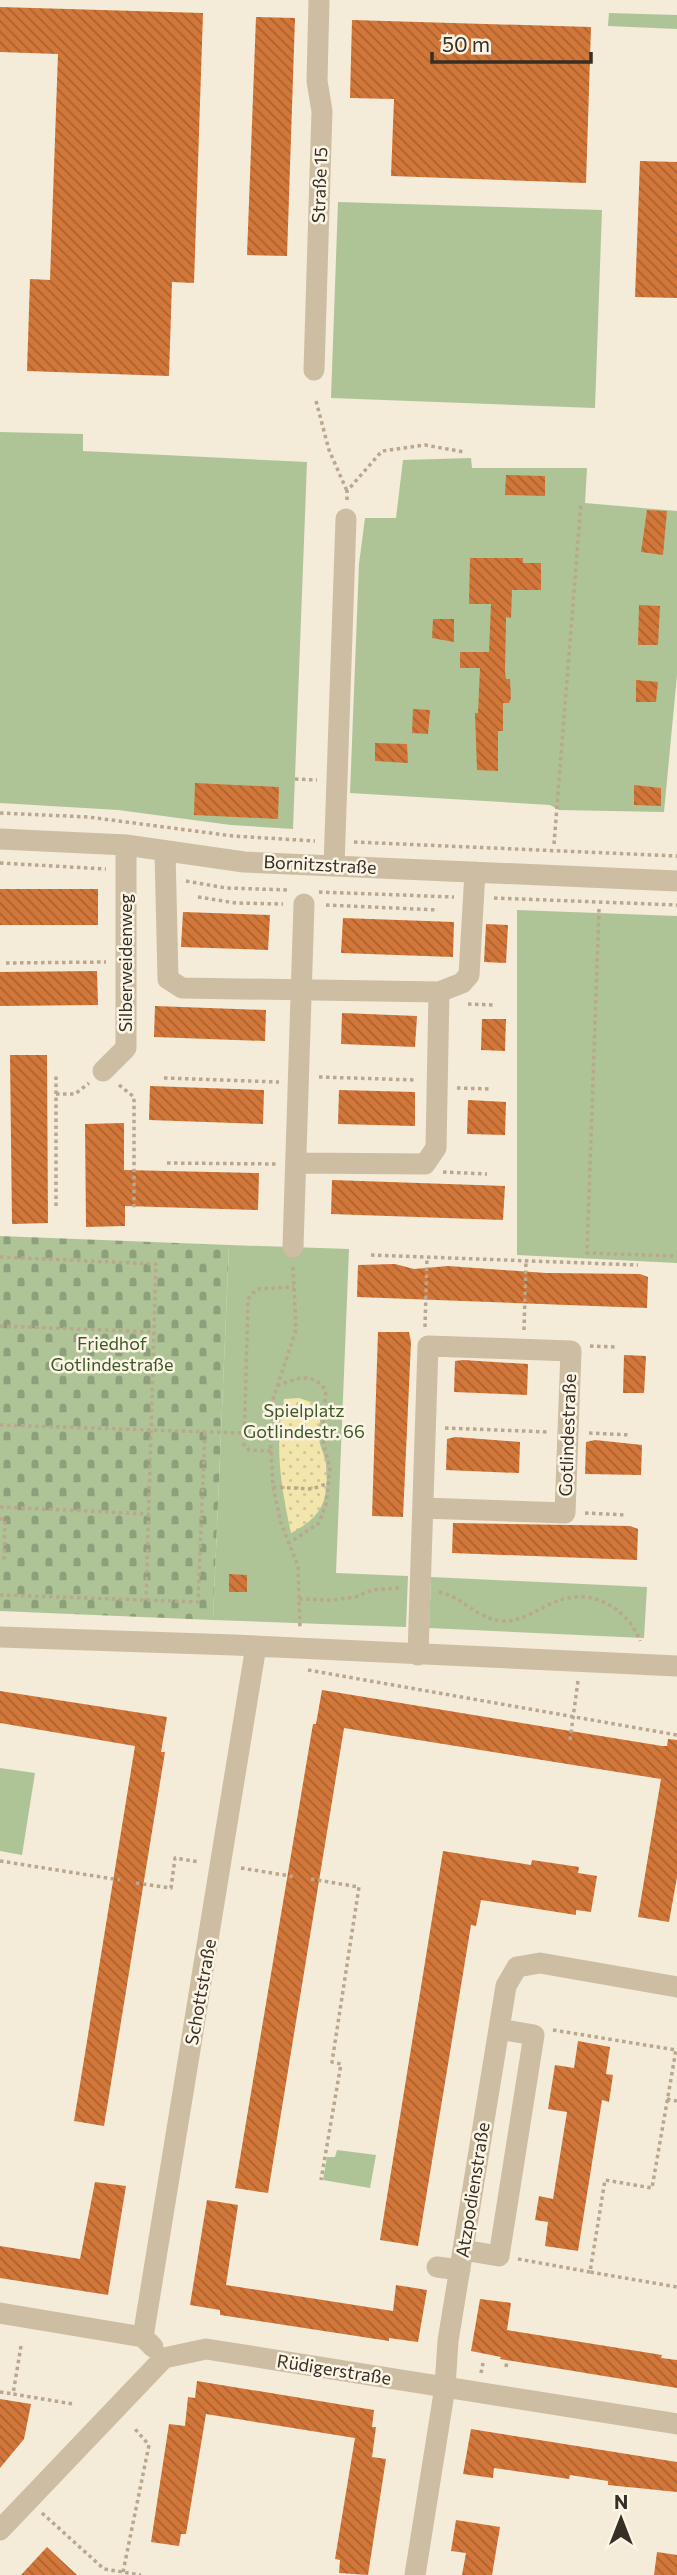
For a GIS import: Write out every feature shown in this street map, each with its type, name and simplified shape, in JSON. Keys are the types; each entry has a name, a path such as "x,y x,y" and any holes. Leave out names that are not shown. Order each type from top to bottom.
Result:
{"street":[{"name":"Straße 15","path":"314,370 322,111 317,81 319,0"},
{"path":"334,866 346,519"},
{"name":"Bornitzstraße","path":"0,839 126,845 244,862 677,881"},
{"name":"Silberweidenweg","path":"103,1071 126,1048 126,845"},
{"path":"165,851 168,979 182,988 439,992 462,983 470,975 472,963 475,872"},
{"path":"293,1247 304,904"},
{"path":"296,1163 425,1164 436,1147 439,992"},
{"path":"418,1655 428,1346"},
{"name":"Gotlindestraße","path":"423,1508 565,1513 571,1351 428,1346"},
{"path":"0,1637 677,1666"},
{"name":"Schottstraße","path":"143,2337 256,1646"},
{"name":"Atzpodienstraße","path":"415,2575 445,2387 447,2349 506,1986 517,1968 541,1963 677,1987"},
{"path":"437,2267 462,2260 499,2256 534,2035 499,2029"},
{"path":"0,2313 143,2337 164,2358 0,2530"},
{"name":"Rüdigerstraße","path":"164,2358 206,2349 677,2424"}],"path":[{"path":"316,401 329,450 347,491 346,519"},
{"path":"347,491 382,451 425,445 464,453"},
{"path":"554,844 581,503"},
{"path":"599,909 587,1253 677,1256"},
{"path":"6,963 126,962"},
{"path":"57,1094 75,1094 103,1071 134,1097 134,1209"},
{"path":"56,1206 57,1074"},
{"path":"164,1078 437,1084 491,1089"},
{"path":"167,1163 273,1165"},
{"path":"425,1164 439,1171 487,1174"},
{"path":"293,1247 296,1330 272,1402 271,1451 273,1487 281,1523 298,1566 298,1662 312,1672 574,1715 677,1735"},
{"path":"371,1255 638,1265"},
{"path":"0,1257 156,1264 146,1600"},
{"path":"427,1258 425,1338 428,1346"},
{"path":"523,1349 526,1261"},
{"path":"271,1451 249,1450 244,1445 242,1433 248,1299 257,1289 294,1287"},
{"path":"0,1326 154,1332"},
{"path":"278,1386 306,1377 315,1379 326,1391 322,1437 330,1468 329,1483 319,1522 289,1543"},
{"path":"0,1425 242,1433"},
{"path":"426,1428 631,1435"},
{"path":"0,1595 198,1602 205,1432"},
{"path":"273,1487 312,1489 329,1483"},
{"path":"0,1507 149,1514"},
{"path":"565,1513 626,1515"},
{"path":"0,1519 5,1519 4,1560"},
{"path":"299,1599 331,1600 355,1597 372,1590 420,1588 446,1594 483,1617 503,1621 520,1619 569,1597 599,1601 629,1618 640,1641"},
{"path":"570,1740 579,1662"},
{"path":"136,1883 170,1888 176,1858 296,1877"},
{"path":"0,1861 120,1880"},
{"path":"311,1879 359,1887 331,2062 341,2064 321,2180"},
{"path":"534,2035 535,2027 676,2050 652,2188 605,2180 590,2272"},
{"path":"667,2099 677,2101"},
{"path":"499,2256 677,2287"},
{"path":"13,2394 20,2346"},
{"path":"506,2367 507,2361"},
{"path":"0,2392 73,2404"},
{"path":"122,2572 149,2445 135,2429"},
{"path":"28,2501 104,2569 141,2575"}],"green space":[{"path":"609,13 677,15 677,29 608,26"},
{"path":"338,202 602,210 595,408 331,398"},
{"path":"0,432 83,434 83,451 307,462 293,829 231,825 118,810 0,803"},
{"path":"471,458 472,468 587,468 585,503 677,511 677,675 664,812 559,810 550,805 350,793 359,564 365,518 396,518 403,460"},
{"path":"517,910 677,916 677,1263 517,1255"},
{"name":"Friedhof Gotlindestraße","path":"0,1236 229,1245 213,1620 0,1611"},
{"name":"Spielplatz Gotlindestr. 66","path":"229,1245 349,1249 336,1573 408,1576 406,1627 213,1620"},
{"path":"431,1577 647,1587 644,1638 429,1628"},
{"path":"0,1768 35,1773 22,1855 0,1851"},
{"path":"337,2150 376,2155 370,2188 323,2180 327,2157 335,2157"}],"sand":[{"path":"299,1398 322,1406 319,1435 327,1478 321,1507 310,1521 291,1533 282,1483 279,1433 284,1399"}],"building":[{"path":"0,7 203,13 194,283 172,282 169,376 27,371 30,279 50,280 58,54 0,52"},
{"path":"256,17 295,18 287,256 247,255"},
{"path":"352,20 591,27 586,183 391,176 394,99 350,98"},
{"path":"640,161 677,162 677,298 635,297"},
{"path":"506,475 545,476 545,496 505,495"},
{"path":"647,510 667,511 663,555 641,552"},
{"path":"470,558 523,558 523,563 541,563 541,590 512,590 511,618 506,617 505,672 506,679 510,679 511,698 509,703 503,703 503,731 498,731 498,771 477,770 475,713 478,713 480,668 460,668 460,652 489,652 491,604 469,604"},
{"path":"639,605 660,606 658,645 638,645"},
{"path":"433,619 454,619 454,642 432,638"},
{"path":"636,680 658,682 656,702 636,702"},
{"path":"413,709 430,710 428,734 412,733"},
{"path":"375,743 407,744 408,763 375,761"},
{"path":"195,783 279,787 278,819 194,815"},
{"path":"634,785 661,788 661,806 634,805"},
{"path":"0,889 98,889 98,925 0,925"},
{"path":"183,912 270,915 268,950 181,947"},
{"path":"343,918 454,922 453,957 341,953"},
{"path":"486,924 508,925 506,963 484,962"},
{"path":"97,971 98,1005 0,1006 0,972"},
{"path":"155,1006 266,1010 265,1041 154,1037"},
{"path":"342,1013 417,1016 415,1047 341,1044"},
{"path":"482,1019 506,1019 505,1051 481,1050"},
{"path":"10,1055 47,1055 48,1223 12,1224"},
{"path":"150,1086 264,1090 263,1124 149,1120"},
{"path":"339,1090 415,1092 415,1126 338,1124"},
{"path":"468,1100 506,1102 505,1135 467,1134"},
{"path":"124,1123 124,1170 259,1173 258,1210 125,1206 125,1226 86,1227 85,1124"},
{"path":"332,1180 505,1186 503,1220 331,1214"},
{"path":"395,1264 414,1269 448,1266 546,1273 640,1274 648,1277 647,1308 357,1297 358,1265"},
{"path":"378,1332 409,1332 411,1342 403,1517 372,1516"},
{"path":"624,1355 646,1356 644,1393 623,1393"},
{"path":"455,1361 528,1364 527,1395 454,1392"},
{"path":"455,1437 520,1442 519,1473 446,1470 447,1439"},
{"path":"595,1440 642,1445 641,1475 585,1474 586,1442"},
{"path":"453,1523 630,1526 638,1529 637,1560 452,1553"},
{"path":"229,1574 247,1575 247,1592 229,1592"},
{"path":"322,1690 662,1746 667,1746 668,1739 677,1740 677,1877 669,1922 638,1917 661,1779 344,1728 268,2193 235,2188 313,1724 316,1724"},
{"path":"0,1691 167,1717 161,1752 165,1752 104,2126 74,2121 135,1746 0,1723"},
{"path":"443,1851 531,1865 532,1860 579,1867 578,1873 597,1876 591,1912 576,1910 576,1915 481,1900 476,1926 471,1925 418,2246 380,2240"},
{"path":"578,2041 610,2047 606,2074 613,2075 609,2102 602,2100 578,2251 545,2246 548,2222 535,2220 539,2196 553,2199 567,2112 548,2109 555,2065 574,2068"},
{"path":"95,2182 126,2186 108,2295 0,2278 0,2246 80,2259"},
{"path":"207,2200 238,2205 226,2285 393,2311 396,2285 427,2290 418,2342 389,2338 389,2341 220,2315 220,2310 190,2305"},
{"path":"480,2299 511,2303 507,2330 662,2355 661,2358 677,2360 677,2388 500,2359 501,2357 471,2351"},
{"path":"197,2381 374,2410 372,2427 376,2427 372,2457 386,2459 368,2575 339,2573 340,2560 335,2559 355,2438 206,2414 186,2534 181,2534 179,2546 151,2542 169,2424 185,2426 188,2397 195,2398"},
{"path":"0,2399 31,2404 24,2439 0,2468"},
{"path":"471,2429 677,2462 677,2492 608,2485 608,2481 570,2475 569,2479 494,2468 493,2478 463,2474"},
{"path":"456,2520 500,2527 492,2575 462,2575 466,2553 451,2551"},
{"path":"47,2547 77,2575 21,2575"},
{"path":"657,2552 677,2555 677,2575 654,2575"}]}
